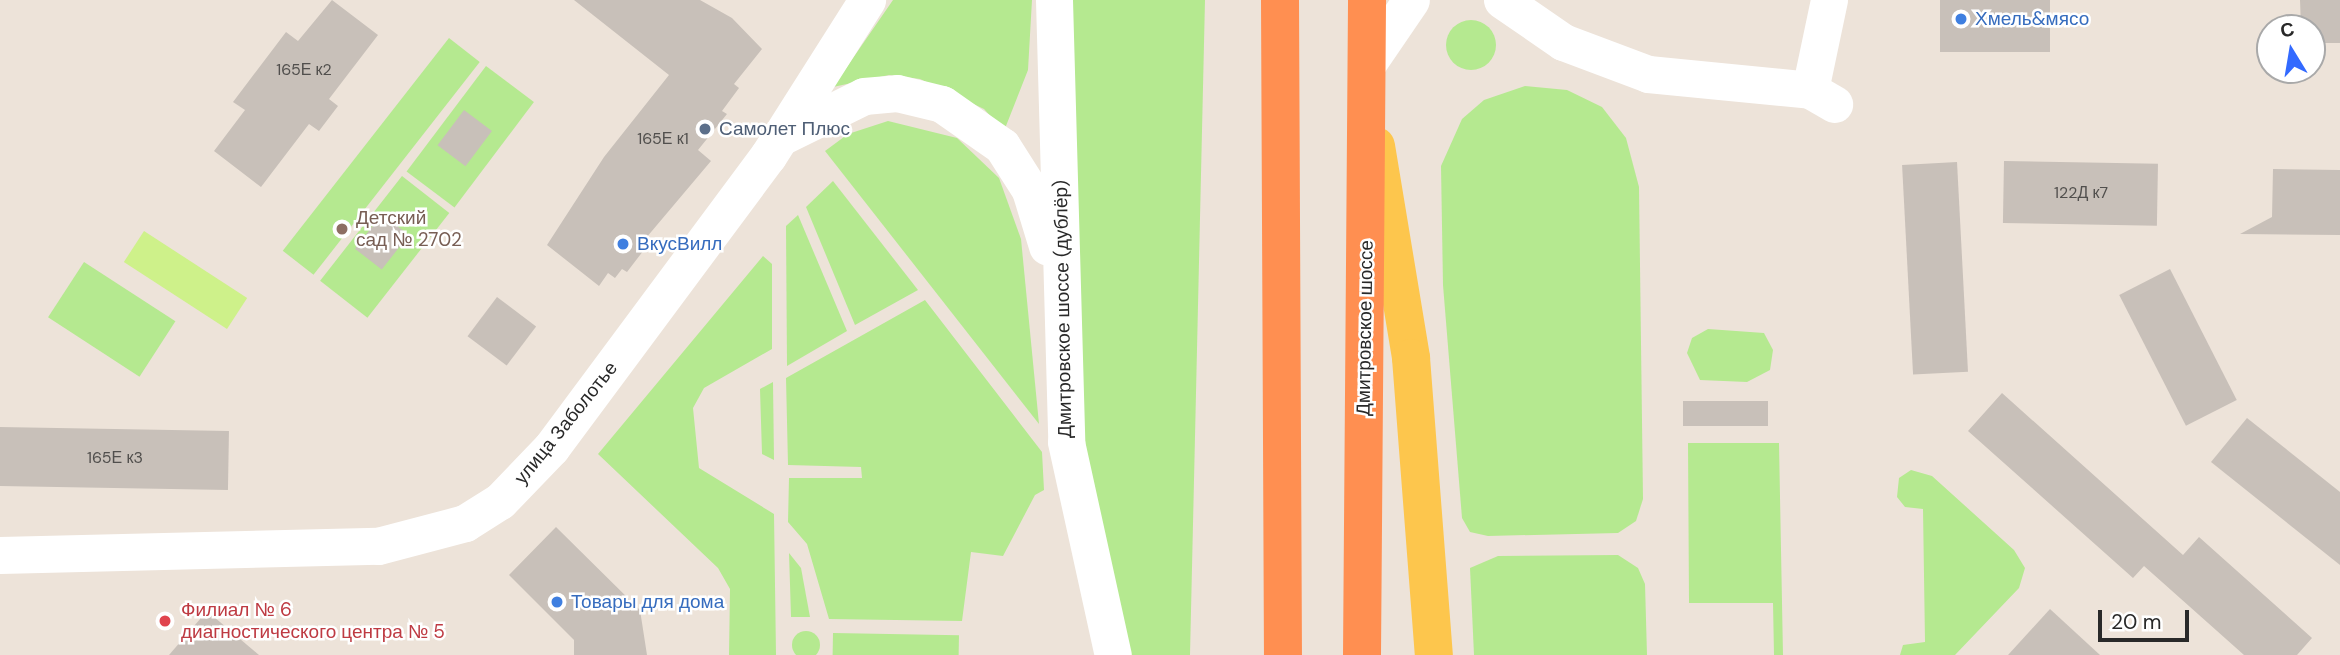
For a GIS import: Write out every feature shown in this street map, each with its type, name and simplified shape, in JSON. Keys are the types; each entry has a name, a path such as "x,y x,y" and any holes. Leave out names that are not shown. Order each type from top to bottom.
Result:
{"highway":[{"path":"1280,0 1283,655"},
{"name":"Дмитровское шоссе","path":"1362,655 1367,0"},
{"path":"1259,655 1282,469"}],"main road":[{"path":"1368,80 1411,358 1434,655"}],"street":[{"name":"улица Заболотье","path":"0,555 343,550 427,536 465,523 500,501 551,448 782,136 867,0"},
{"name":"Дмитровское шоссе (дублёр)","path":"1054,0 1060,308 1070,481 1113,655"},
{"path":"1368,80 1389,24 1411,0"},
{"path":"1502,0 1563,42 1648,74 1822,97 1829,0"},
{"path":"782,136 864,96 920,96 964,115 1002,146 1030,190 1060,308"}],"green space":[{"path":"893,0 1032,0 1028,70 1004,131 984,109 920,79 889,75 833,87"},
{"path":"1070,0 1205,0 1190,655 1123,655 1083,482"},
{"path":"1471,20 1488,28 1496,45 1488,62 1471,70 1454,62 1446,45 1454,28"},
{"path":"449,38 480,62 314,275 283,251"},
{"path":"486,66 534,102 454,208 407,171"},
{"path":"1525,86 1567,90 1602,107 1626,138 1639,187 1643,499 1636,521 1618,533 1488,536 1470,532 1462,518 1443,285 1441,166 1462,119 1484,100"},
{"path":"888,121 957,138 999,178 1021,239 1039,424 825,151 848,134"},
{"path":"402,176 449,213 367,318 320,281"},
{"path":"833,181 918,290 855,325 806,207"},
{"path":"798,215 847,331 787,366 786,226"},
{"path":"144,231 247,298 227,329 124,262"},
{"path":"763,256 772,264 772,349 704,388 693,408 699,468 774,514 776,655 729,655 730,589 718,568 598,454"},
{"path":"84,262 175,321 139,377 48,317"},
{"path":"925,300 1042,452 1044,490 1035,495 1003,556 971,552 962,621 829,619 807,544 788,522 789,478 862,478 861,467 788,465 786,378"},
{"path":"1708,329 1764,333 1773,350 1770,370 1747,382 1700,380 1687,353 1692,338"},
{"path":"773,382 774,460 762,454 760,389"},
{"path":"1688,443 1779,443 1783,655 1774,655 1773,603 1689,603"},
{"path":"1911,470 1932,476 2014,550 2025,568 2019,588 1955,655 1900,655 1903,645 1925,642 1923,509 1905,507 1897,497 1899,478"},
{"path":"789,553 801,568 810,617 791,617"},
{"path":"1618,555 1638,568 1645,584 1647,655 1474,655 1470,568 1498,556"},
{"path":"806,631 816,635 820,645 816,655 806,659 796,655 792,645 796,635"},
{"path":"833,633 959,635 959,655 833,655"}],"building":[{"path":"332,0 378,35 329,99 338,106 319,131 309,124 261,187 214,151 245,110 233,102 286,32 298,41"},
{"path":"574,0 700,0 732,18 762,49 734,84 739,88 722,111 727,114 698,150 711,161 646,238 650,242 627,272 622,269 615,278 608,273 599,286 547,245 604,157 669,75"},
{"path":"1940,0 2050,0 2050,52 1940,52"},
{"path":"2300,0 2340,0 2340,43 2326,43 2326,14 2300,14"},
{"path":"464,110 492,131 465,166 438,145"},
{"path":"2004,161 2158,164 2157,226 2003,223"},
{"path":"1957,162 1968,372 1913,375 1902,165"},
{"path":"2273,169 2340,170 2340,235 2240,234 2272,217"},
{"path":"382,214 409,235 382,270 355,249"},
{"path":"2170,269 2237,400 2186,426 2119,295"},
{"path":"497,297 536,326 507,366 468,336"},
{"path":"2002,393 2183,555 2199,537 2312,638 2297,655 2244,655 2144,566 2133,578 1968,431"},
{"path":"1683,401 1768,401 1768,426 1683,426"},
{"path":"2247,418 2340,492 2340,565 2211,462"},
{"path":"0,427 229,431 228,490 0,486"},
{"path":"556,527 640,610 647,655 574,655 574,640 509,575"},
{"path":"2050,609 2100,655 2008,655"},
{"path":"207,611 259,655 169,655"}],"place":[{"name":"Хмель&мясо","path":"1961,19"},
{"name":"Самолет Плюс","path":"705,129"},
{"name":"Детский сад № 2702","path":"342,229"},
{"name":"ВкусВилл","path":"623,244"},
{"name":"Товары для дома","path":"557,602"},
{"name":"Филиал № 6 диагностического центра № 5","path":"165,621"}]}
